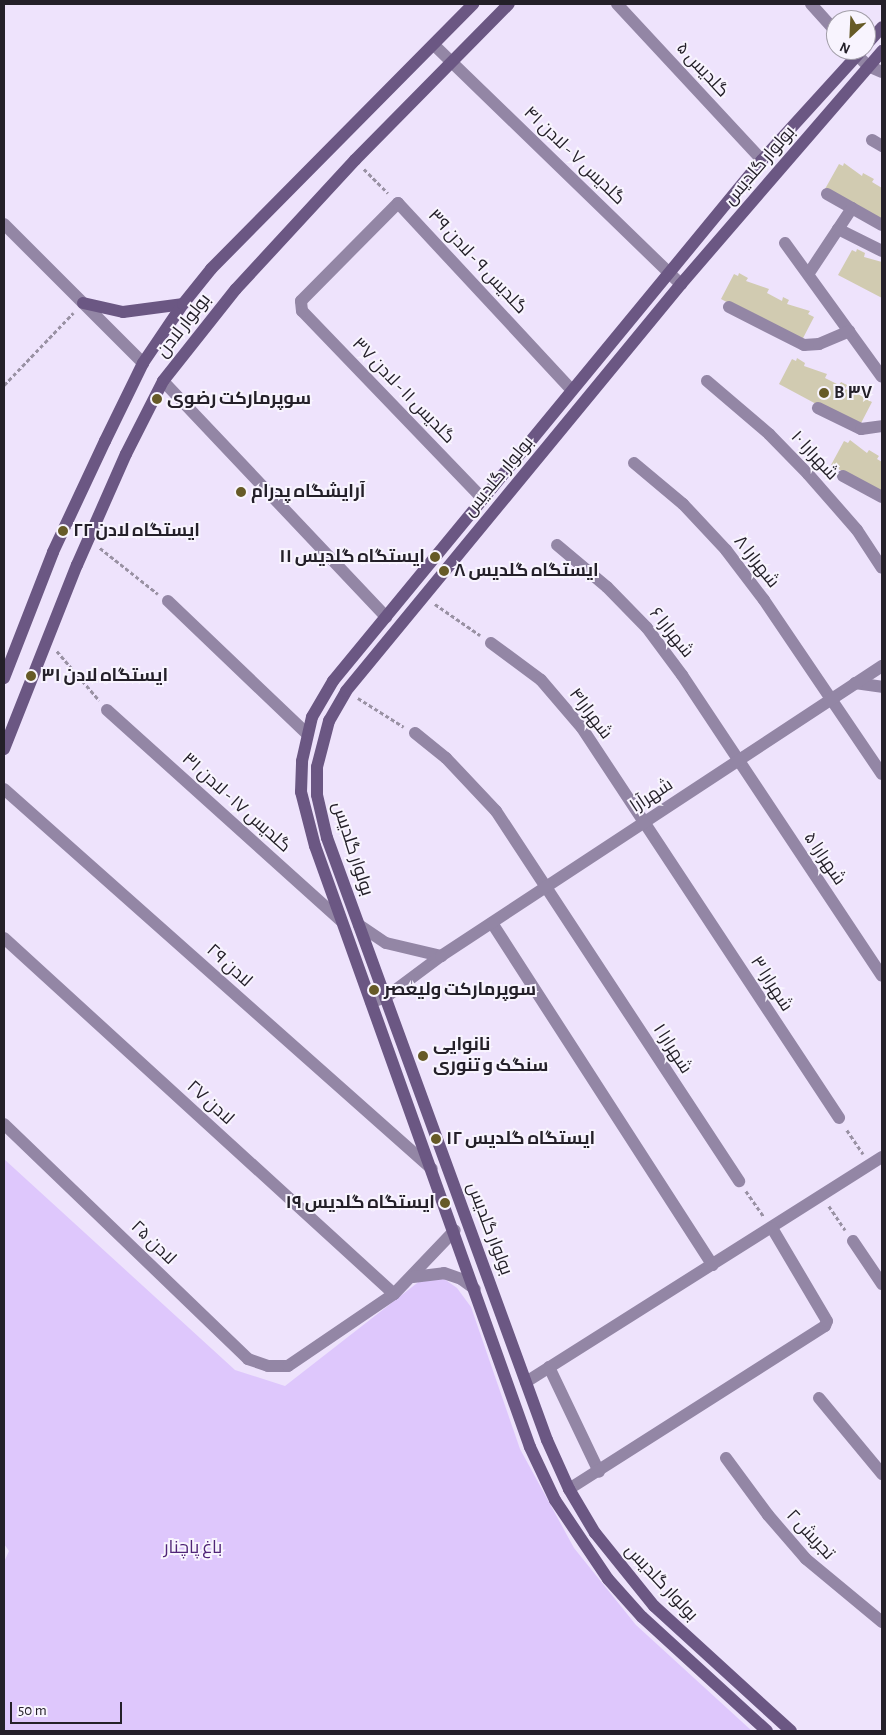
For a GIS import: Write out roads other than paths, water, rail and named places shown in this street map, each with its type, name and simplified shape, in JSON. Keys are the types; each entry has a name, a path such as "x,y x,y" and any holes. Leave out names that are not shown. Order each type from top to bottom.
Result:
{"street":[{"name":"بولوار لادن","path":"4,678 53,552 143,363 182,304 211,270 473,4"},
{"name":"بولوار لادن","path":"4,748 46,639 88,539 163,382 236,288 355,160 454,64 510,4"},
{"name":"گلدیس ۵","path":"617,4 762,160"},
{"path":"811,4 826,21"},
{"name":"گلدیس ۷ - لادن ۴۱","path":"434,45 682,284"},
{"name":"بولوار گلدیس","path":"791,1731 654,1606 595,1533 569,1488 526,1382 327,838 317,795 317,767 329,721 346,691 682,284 882,51"},
{"name":"بولوار گلدیس","path":"768,1731 642,1617 608,1579 581,1542 555,1500 530,1447 455,1230 341,921 315,846 301,792 307,734 312,717 333,681 762,160 850,60"},
{"path":"863,60 868,66 882,72"},
{"path":"827,194 882,225"},
{"name":"گلدیس ۹ - لادن ۳۹","path":"300,306 301,301 398,203 572,390"},
{"path":"809,273 852,208"},
{"path":"4,224 143,363"},
{"path":"838,229 882,251"},
{"path":"785,243 809,273 882,377"},
{"path":"83,303 123,312 182,304"},
{"name":"گلدیس ۱۱ - لادن ۳۷","path":"300,306 483,499"},
{"path":"729,307 804,345 819,344 849,331"},
{"name":"شهرارا ۱۰","path":"707,381 769,434 808,474 857,530 882,568"},
{"path":"163,382 386,616"},
{"path":"818,408 861,429 882,426"},
{"name":"شهرارا ۸","path":"634,463 683,504 726,550 764,600 830,700 882,774"},
{"path":"843,476 882,497"},
{"name":"شهرارا ۶","path":"557,545 607,587 647,628 738,761"},
{"path":"168,601 307,734"},
{"name":"شهرارا۴","path":"491,643 541,680 582,728 643,822"},
{"name":"شهرآرا","path":"371,1002 386,997 441,956 882,666"},
{"path":"856,682 882,687"},
{"name":"گلدیس ۱۷ - لادن ۳۱","path":"108,710 341,921"},
{"name":"شهرارا ۱","path":"415,733 446,758 496,811 739,1182"},
{"name":"شهرارا ۵","path":"738,761 882,976"},
{"name":"لادن ۲۹","path":"4,789 432,1169"},
{"name":"شهرارا ۳","path":"643,822 839,1118"},
{"path":"492,923 712,1266"},
{"path":"359,924 386,943 441,956"},
{"name":"لادن ۲۷","path":"4,938 394,1294"},
{"name":"لادن ۲۵","path":"4,1124 248,1360 276,1368 288,1366 394,1294"},
{"path":"526,1382 882,1157"},
{"path":"569,1488 598,1472 825,1326 827,1321 772,1228"},
{"path":"394,1294 413,1277 455,1230"},
{"path":"852,1240 882,1284"},
{"path":"413,1277 444,1273 461,1279 475,1289"},
{"path":"549,1367 598,1472"},
{"path":"819,1398 882,1474"},
{"name":"تجریش ۲","path":"726,1458 768,1516 806,1559 882,1622"}],"place":[{"name":"B ۳۷","path":"824,393"},
{"name":"سوپرمارکت رضوی","path":"157,399"},
{"name":"آرایشگاه پدرام","path":"241,492"},
{"name":"ایستگاه لادن ۲۲","path":"63,531"},
{"name":"ایستگاه گلدیس ۱۱","path":"435,557"},
{"name":"ایستگاه گلدیس ۸","path":"444,571"},
{"name":"ایستگاه لادن ۳۱","path":"31,676"},
{"name":"سوپرمارکت ولیعصر","path":"374,990"},
{"name":"نانوایی سنگک و تنوری","path":"423,1056"},
{"name":"ایستگاه گلدیس ۱۲","path":"436,1139"},
{"name":"ایستگاه گلدیس ۱۹","path":"445,1203"}],"park label":[{"name":"باغ پاچنار","path":"193,1548"}]}
